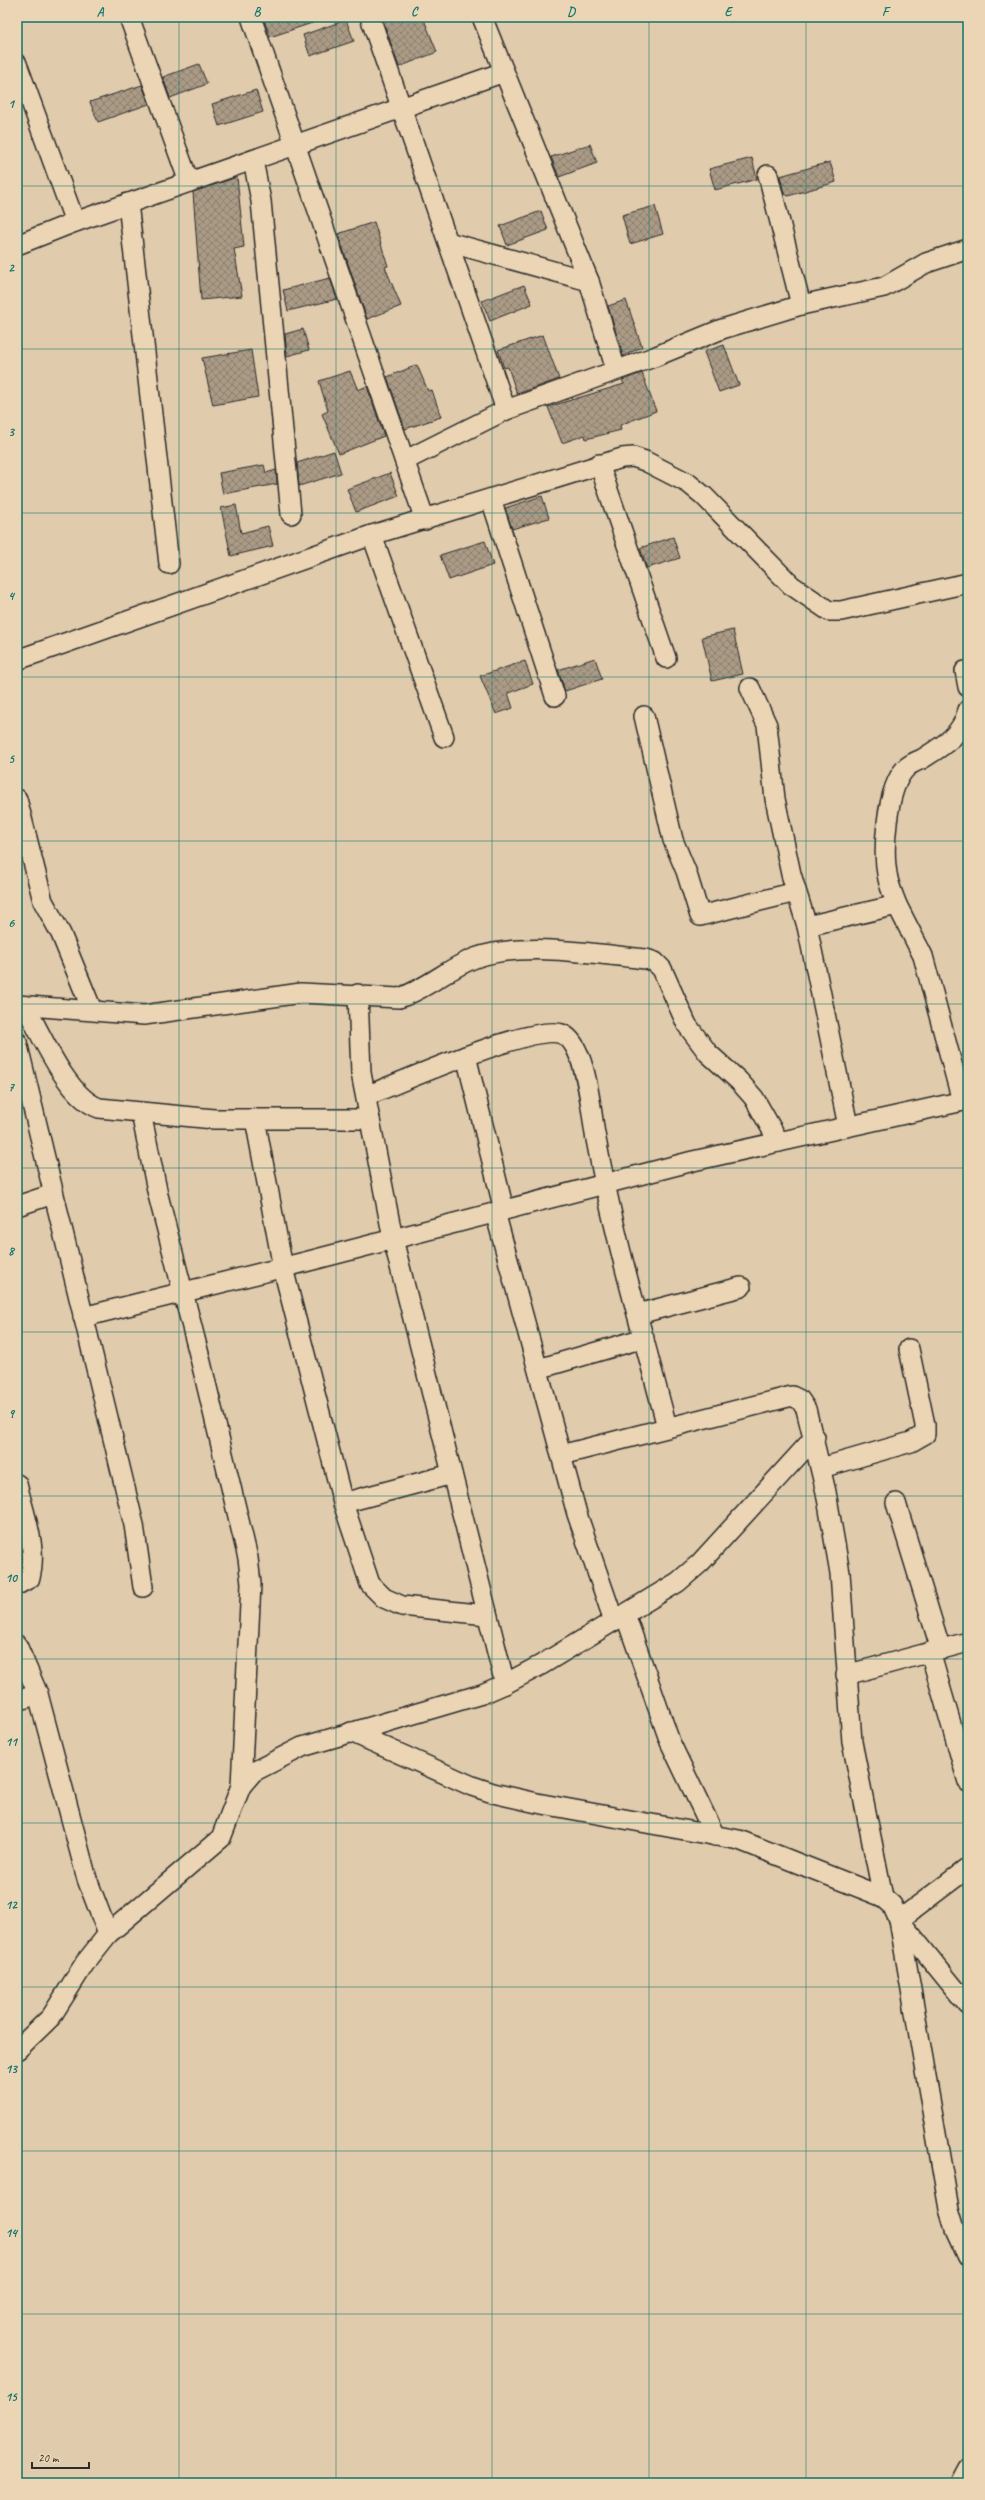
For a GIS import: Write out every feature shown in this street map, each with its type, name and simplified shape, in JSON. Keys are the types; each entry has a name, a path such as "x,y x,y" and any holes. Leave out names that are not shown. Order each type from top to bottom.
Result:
{"street":[{"path":"129,17 190,182"},
{"path":"252,17 297,144 306,177 406,460 425,520"},
{"path":"370,17 506,410"},
{"path":"482,17 589,281 616,370"},
{"path":"17,64 75,222"},
{"path":"17,245 128,203 504,72"},
{"path":"253,160 260,201 291,514"},
{"path":"768,175 801,305"},
{"path":"128,203 169,564"},
{"path":"448,242 589,281"},
{"path":"406,460 506,410 654,357 722,329 801,305 884,287 926,263 968,249"},
{"path":"17,660 372,535 425,520 599,464 633,457 645,461 688,483 704,496 791,585 829,611 841,611 968,583"},
{"path":"599,464 666,658"},
{"path":"491,499 555,696"},
{"path":"372,535 444,736"},
{"path":"750,688 767,725 775,799 796,892 807,926 848,1126"},
{"path":"83,1317 283,1268 604,1184 779,1142 965,1100 923,956 897,905 888,880 885,856 890,803 895,785 906,768 961,735 968,710"},
{"path":"644,716 672,840 686,871 700,916 796,892"},
{"path":"17,799 43,901 61,934 92,1010"},
{"path":"807,926 897,905"},
{"path":"21,1005 144,1015 288,994 358,994 399,998 409,995 474,958 505,953 568,951 650,960 662,969 686,1024 708,1053 739,1081 754,1098 779,1142"},
{"path":"358,994 361,1073 393,1239 505,1684"},
{"path":"21,1005 66,1077 88,1104 99,1108 214,1119 370,1119"},
{"path":"366,1096 481,1050 542,1034 563,1034 570,1039 578,1051 585,1076 604,1184 667,1427"},
{"path":"17,1042 134,1525 143,1587"},
{"path":"466,1056 499,1211 538,1369 578,1514 670,1742 714,1836"},
{"path":"17,2050 51,2017 88,1958 108,1934 221,1838 241,1786 250,1578 248,1558 202,1366 182,1293 141,1113"},
{"path":"255,1119 283,1268 343,1503 370,1584 384,1598 402,1606 487,1615"},
{"path":"17,1206 53,1194"},
{"path":"638,1314 741,1287"},
{"path":"538,1369 644,1338"},
{"path":"821,1468 911,1442 925,1434 926,1425 909,1349"},
{"path":"561,1455 792,1396 800,1400 806,1410 815,1437 840,1573 846,1675 852,1742 883,1897"},
{"path":"241,1786 253,1772 281,1756 302,1747 482,1694 505,1684 619,1618 678,1582 700,1564 815,1437"},
{"path":"343,1503 452,1474"},
{"path":"17,1484 33,1551 34,1566 30,1578 17,1585"},
{"path":"896,1503 936,1651 968,1782"},
{"path":"846,1675 968,1642"},
{"path":"17,1645 38,1694 87,1879 108,1934"},
{"path":"17,1701 38,1694"},
{"path":"351,1732 472,1786 493,1793 537,1803 755,1845 883,1897 892,1905 899,1920 968,2005"},
{"path":"899,1920 968,1868"},
{"path":"899,1920 949,2208 955,2229 968,2258"},
{"path":"960,2483 968,2468"}],"building":[{"path":"263,17 320,17 321,20 270,37"},
{"path":"382,17 423,17 437,52 399,67"},
{"path":"346,20 354,41 310,56 303,35"},
{"path":"199,64 207,84 170,98 163,77"},
{"path":"142,85 149,104 98,122 90,102"},
{"path":"256,90 263,112 219,126 212,104"},
{"path":"590,144 597,163 559,177 551,157"},
{"path":"752,158 757,179 715,190 709,169"},
{"path":"830,162 836,182 788,196 784,193 780,176"},
{"path":"237,177 244,247 234,249 242,296 201,300 193,192"},
{"path":"655,206 663,234 630,244 622,215"},
{"path":"541,211 548,230 507,245 500,226"},
{"path":"374,222 388,266 385,267 401,306 367,319 338,234"},
{"path":"330,278 337,299 288,311 283,290"},
{"path":"524,285 532,304 490,321 482,301"},
{"path":"626,300 642,347 623,356 608,306"},
{"path":"303,329 309,350 287,356 285,334"},
{"path":"543,335 559,379 517,394 508,367 504,368 498,350"},
{"path":"724,345 739,385 719,392 704,352"},
{"path":"251,350 258,397 213,405 202,358"},
{"path":"417,365 428,391 432,390 441,417 405,429 387,377"},
{"path":"350,371 358,390 367,386 384,436 339,454 322,414 328,411 319,381"},
{"path":"642,373 656,411 620,425 621,430 586,439 585,435 562,443 548,407 624,384 622,380"},
{"path":"334,451 341,473 299,486 297,463"},
{"path":"264,465 266,473 276,470 277,484 223,494 219,473"},
{"path":"390,473 399,496 356,512 347,489"},
{"path":"542,496 549,518 512,529 505,508"},
{"path":"236,505 241,533 268,526 273,546 231,556 221,508"},
{"path":"673,537 680,558 647,568 640,548"},
{"path":"485,541 493,565 449,580 440,555"},
{"path":"733,630 743,674 712,681 702,637"},
{"path":"595,658 602,679 565,691 558,670"},
{"path":"525,661 533,684 508,693 513,708 496,714 480,676"}]}
